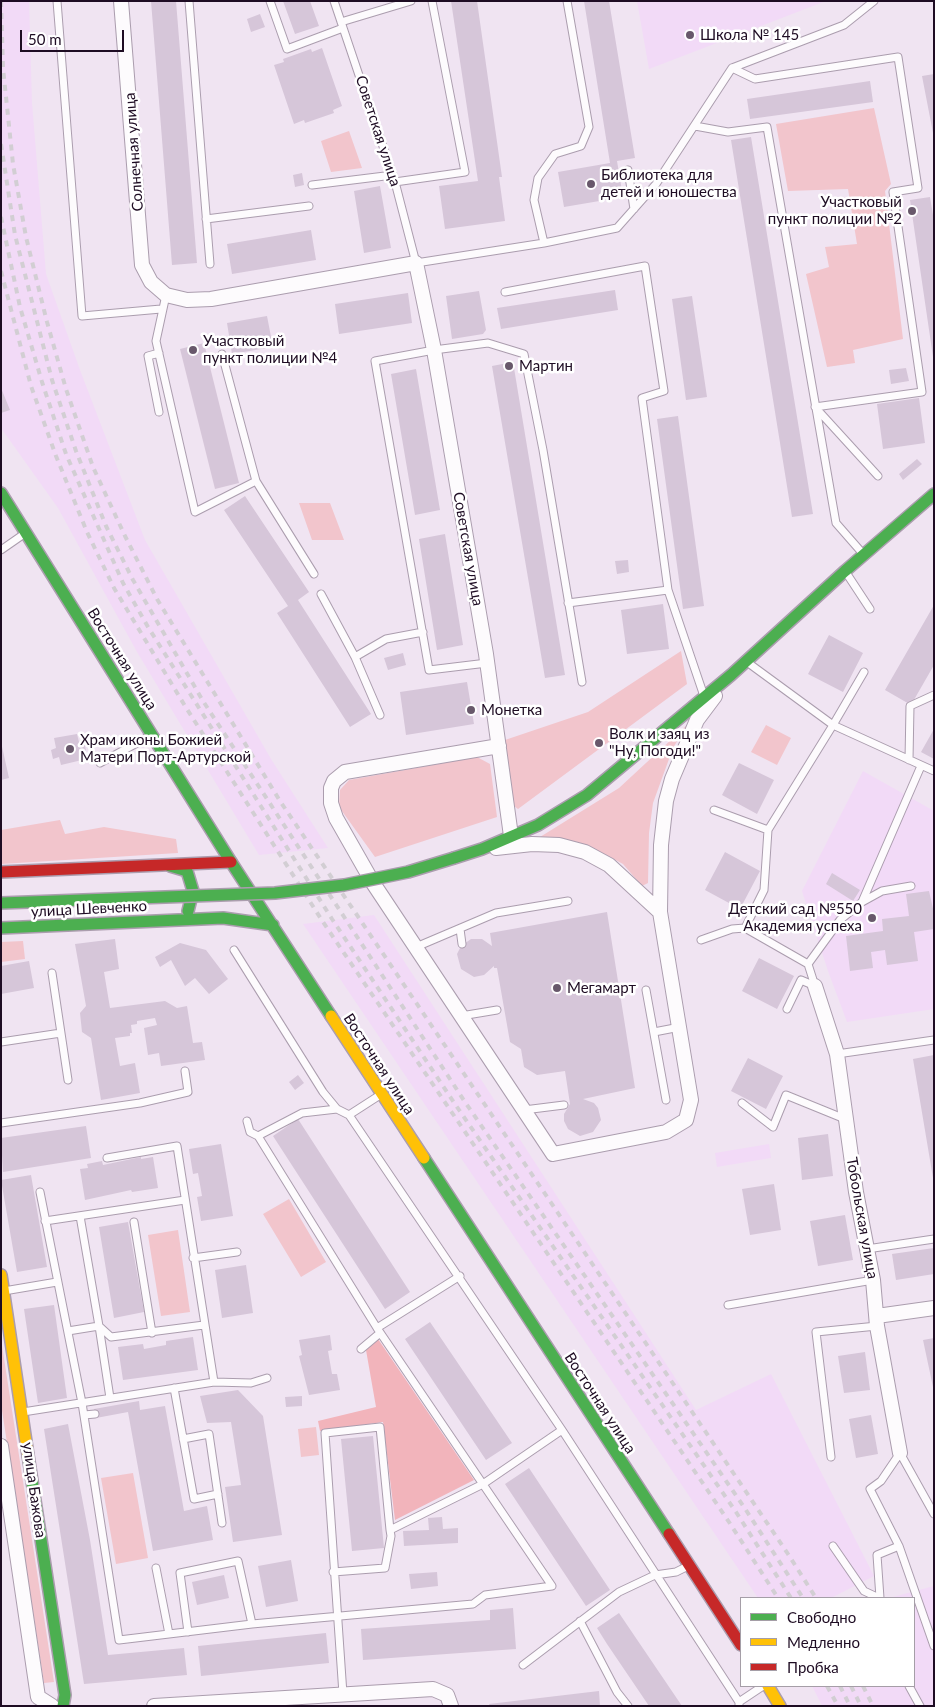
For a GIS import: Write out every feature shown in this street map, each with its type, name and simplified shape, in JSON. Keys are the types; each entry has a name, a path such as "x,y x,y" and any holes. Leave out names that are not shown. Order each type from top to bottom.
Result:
{"main road":[{"name":"Восточная улица","path":"1,493 231,862 740,1643"},
{"path":"1,903 274,893 344,885 408,872 454,858 482,849 538,825 587,795 704,698 934,494"},
{"path":"1,872 231,862"},
{"path":"166,865 187,871 193,891 189,910 177,920"},
{"name":"улица Шевченко","path":"1,928 223,918 273,926"},
{"name":"улица Бажова","path":"1,1275 65,1695 64,1706"},
{"path":"769,1687 780,1706"}],"street":[{"name":"Солнечная улица","path":"121,1 142,265 151,282 166,295"},
{"path":"166,295 187,300 226,298 416,263"},
{"name":"Советская улица","path":"416,263 434,350 487,663 511,836"},
{"path":"499,746 345,772 334,781 331,788 331,803 336,818 373,882 553,1154 666,1132 686,1120 691,1100 681,1027 660,912 660,845 666,801 672,779 697,720 731,675"},
{"path":"482,849 532,844 559,845 585,852 609,865 660,912"},
{"name":"Тобольская улица","path":"815,986 837,1054 873,1280 877,1321 900,1453"},
{"path":"877,1321 934,1308"},
{"name":"улица Бажова","path":"1,1446 7,1520 38,1697 52,1706"},
{"path":"154,1706 432,1689 447,1695 452,1706"}],"lane":[{"path":"57,1 82,316 161,309"},
{"path":"189,1 210,264"},
{"path":"270,1 287,49 342,25 411,1"},
{"name":"Советская улица","path":"334,1 394,178 416,263"},
{"path":"312,185 465,172 432,1"},
{"path":"544,243 534,200 538,178 555,154 581,146 589,127 567,1"},
{"path":"416,263 544,243 617,228 656,184 732,68 844,25 874,1"},
{"path":"732,68 755,79 898,57 918,188 892,192 922,392 815,407"},
{"path":"695,126 728,132 767,127 836,523 865,556"},
{"path":"628,170 634,209"},
{"path":"206,219 310,206"},
{"path":"505,292 644,266 664,391 642,398 668,590 704,698"},
{"path":"166,295 161,309 156,341 195,512 256,482"},
{"path":"487,663 429,670 375,361 434,350 488,343 524,354 543,450 582,682"},
{"path":"159,353 148,356 160,412"},
{"path":"222,354 256,482 314,574"},
{"path":"815,407 878,476"},
{"path":"1,550 26,533"},
{"path":"845,571 870,609"},
{"path":"568,604 668,590"},
{"path":"321,594 355,657 380,715"},
{"path":"355,657 386,639 423,632"},
{"path":"746,662 833,725 934,771"},
{"path":"745,928 764,890 768,830 864,672"},
{"path":"909,760 910,706 934,695"},
{"path":"100,764 152,735"},
{"path":"862,902 922,766"},
{"path":"714,810 768,830"},
{"path":"808,964 840,920 862,902 882,891 911,886"},
{"path":"416,947 496,913 568,901"},
{"path":"701,940 732,929 745,928 808,964 815,986"},
{"path":"460,929 462,944"},
{"path":"234,950 323,1092 337,1109 349,1115 460,1276 739,1704 763,1687"},
{"path":"52,974 68,1080"},
{"path":"787,1009 801,980 815,986"},
{"path":"646,990 666,1100"},
{"path":"461,1016 497,1010"},
{"path":"654,1032 681,1027"},
{"path":"1,1042 61,1033"},
{"path":"837,1054 934,1040"},
{"path":"1,1124 140,1103 188,1092 185,1071"},
{"path":"349,1115 367,1105 381,1094"},
{"path":"742,1103 773,1127 786,1095 846,1120"},
{"path":"524,1110 564,1105"},
{"path":"258,1136 302,1113 337,1109"},
{"path":"40,1192 82,1403 119,1640 252,1624 474,1604 485,1595 552,1586 378,1330 258,1136 250,1132 247,1121"},
{"path":"107,1158 177,1146 193,1258 214,1382"},
{"path":"45,1221 185,1200"},
{"path":"80,1216 110,1398"},
{"path":"134,1222 152,1333"},
{"path":"867,1249 934,1239"},
{"path":"193,1258 237,1252"},
{"path":"361,1349 378,1330 460,1276"},
{"path":"728,1305 873,1280"},
{"path":"4,1291 57,1282"},
{"path":"831,1457 816,1332 877,1321"},
{"path":"68,1331 98,1326 111,1337 204,1325"},
{"path":"22,1412 214,1382 242,1383 267,1378"},
{"path":"174,1388 194,1498 218,1494"},
{"path":"84,1416 95,1414"},
{"path":"333,1572 385,1568 391,1536 380,1427 325,1433 333,1572 343,1694"},
{"path":"390,1530 483,1484 562,1430"},
{"path":"183,1439 209,1434 222,1523"},
{"path":"934,1514 900,1453 881,1481 870,1489 900,1546 934,1646"},
{"path":"833,1546 864,1591 878,1597"},
{"path":"880,1597 877,1555 900,1546"},
{"path":"188,1632 180,1573 238,1561 252,1624"},
{"path":"523,1665 618,1592 655,1575 676,1572 688,1565"},
{"path":"156,1568 169,1634"},
{"path":"580,1621 617,1692 628,1706"},
{"path":"910,1687 920,1706"}],"shaded area":[{"path":"1,1 29,1 32,103 46,274 80,370 145,540 271,759 328,848 259,855 137,652 58,508 1,428"},
{"name":"Школа № 145","path":"637,1 826,1 649,69"},
{"path":"874,108 891,184 885,191 903,339 853,350 855,363 827,367 806,274 829,267 825,247 857,244 848,189 788,191 776,124"},
{"path":"349,131 362,168 331,172 321,141"},
{"path":"299,503 330,503 344,540 312,540"},
{"path":"681,651 687,684 518,809 510,803 502,741 588,712"},
{"path":"687,725 673,748 653,803 649,833 648,883 642,886 623,864 595,849 565,840 540,837 619,788"},
{"path":"766,725 791,738 777,765 751,752"},
{"path":"477,757 490,764 497,817 375,857 339,807 340,790 349,780"},
{"name":"Детский сад №550 Академия успеха","path":"863,771 934,811 934,1009 847,1022 802,891"},
{"path":"60,820 65,834 104,827 176,839 178,853 1,864 1,830"},
{"path":"374,915 696,1410 771,1374 874,1576 833,1597 757,1597 303,924"},
{"path":"23,941 25,959 1,962 1,942"},
{"path":"769,1144 771,1158 717,1167 715,1153"},
{"path":"289,1199 326,1262 301,1277 263,1214"},
{"path":"178,1230 190,1312 161,1316 148,1235"},
{"path":"1,1339 54,1682 44,1683 1,1404"},
{"path":"378,1339 474,1480 395,1520 383,1422 320,1431 318,1421 376,1407 366,1350"},
{"path":"316,1427 319,1455 301,1457 298,1429"},
{"path":"133,1473 148,1558 116,1564 101,1478"},
{"path":"934,1586 934,1706 822,1706 812,1687 915,1687 915,1597 893,1597"}],"building":[{"path":"151,1 176,1 197,263 172,265"},
{"path":"283,1 310,1 319,26 295,34"},
{"path":"451,1 477,1 502,177 499,177 505,221 445,229 439,186 478,181"},
{"path":"584,1 609,1 635,158 617,161 623,197 564,207 558,172 610,163"},
{"path":"260,14 265,27 251,32 247,19"},
{"path":"322,48 342,106 333,110 334,113 305,123 304,120 294,124 274,65 284,62 283,59 311,49 312,52"},
{"path":"934,74 934,133 933,133 922,76"},
{"path":"870,81 873,102 750,119 747,99"},
{"path":"751,137 813,514 792,517 731,140"},
{"path":"302,173 304,185 295,187 293,175"},
{"path":"380,186 391,248 364,253 354,191"},
{"path":"930,197 934,221 933,357 910,200"},
{"path":"311,230 316,260 232,274 227,244"},
{"path":"615,290 618,310 501,329 497,308"},
{"path":"479,291 486,330 483,334 452,339 446,296"},
{"path":"408,293 412,323 339,334 335,304"},
{"path":"692,296 707,397 686,400 672,299"},
{"path":"267,316 273,347 232,354 227,323"},
{"path":"204,343 239,483 215,489 180,349"},
{"path":"513,362 565,675 545,678 492,366"},
{"path":"906,368 909,381 891,384 889,370"},
{"path":"416,369 440,510 415,515 391,374"},
{"path":"1,388 10,410 1,413"},
{"path":"919,398 925,443 883,449 877,404"},
{"path":"678,416 704,606 683,609 657,419"},
{"path":"917,459 922,464 903,480 899,474"},
{"path":"245,496 309,592 298,600 371,714 350,727 277,613 288,606 224,510"},
{"path":"445,534 463,645 437,650 419,539"},
{"path":"628,560 629,572 617,574 615,561"},
{"path":"663,604 669,649 627,654 621,610"},
{"path":"934,605 934,665 911,705 885,690"},
{"path":"829,635 863,653 843,692 808,674"},
{"path":"403,653 406,665 388,670 384,658"},
{"path":"467,682 474,724 406,735 400,692"},
{"path":"934,729 934,759 921,752"},
{"name":"Храм иконы Божией Матери Порт-Артурской","path":"77,734 79,742 84,740 86,751 82,753 82,760 61,765 59,757 53,759 51,750 56,748 54,738"},
{"path":"1,742 9,778 1,780"},
{"path":"739,763 774,780 757,814 722,795"},
{"path":"725,852 760,871 740,909 705,890"},
{"path":"832,873 860,890 853,901 826,884"},
{"path":"929,891 934,913 934,929 914,932 918,961 887,965 885,950 871,952 873,968 850,971 846,936 883,931 882,919 909,916 906,894"},
{"path":"607,912 635,1088 583,1099 594,1103 598,1108 601,1120 593,1132 580,1136 568,1129 564,1121 564,1114 570,1104 565,1071 537,1075 524,1067 521,1049 510,1042 497,968 494,968 494,966 484,975 474,977 461,969 457,954 461,946 471,939 482,939 492,946 490,933"},
{"path":"115,939 119,969 104,972 110,1008 165,1001 177,1008 187,1006 193,1043 202,1042 205,1060 161,1066 159,1053 148,1055 144,1028 157,1025 155,1018 137,1021 137,1024 131,1025 132,1033 130,1033 130,1036 115,1038 120,1066 135,1063 140,1093 101,1100 91,1038 82,1032 80,1013 86,1006 75,944"},
{"path":"180,943 206,950 228,979 209,994 195,978 185,986 171,960 160,967 155,957"},
{"path":"759,958 794,976 777,1009 742,991"},
{"path":"29,961 34,988 1,994 1,966"},
{"path":"934,1055 934,1178 933,1178 913,1059"},
{"path":"748,1058 783,1076 766,1109 731,1091"},
{"path":"298,1075 304,1083 295,1090 289,1082"},
{"path":"298,1119 410,1292 385,1309 273,1136"},
{"path":"86,1126 91,1158 3,1172 1,1138"},
{"path":"828,1134 833,1176 802,1180 798,1138"},
{"path":"221,1144 233,1216 201,1221 197,1197 202,1196 198,1173 193,1174 189,1149"},
{"path":"141,1157 141,1159 153,1157 158,1188 132,1192 131,1190 85,1200 80,1169 88,1168 87,1164 102,1161 103,1165"},
{"path":"31,1175 47,1267 17,1272 1,1180"},
{"path":"774,1184 781,1230 750,1235 742,1189"},
{"path":"845,1215 853,1260 818,1266 810,1221"},
{"path":"128,1222 144,1312 114,1318 99,1227"},
{"path":"934,1248 934,1274 896,1280 892,1254"},
{"path":"246,1265 253,1313 222,1318 215,1270"},
{"path":"54,1305 67,1398 38,1403 24,1309"},
{"path":"430,1322 512,1443 486,1460 405,1339"},
{"path":"330,1335 332,1350 328,1351 332,1374 337,1374 340,1390 309,1395 299,1356 302,1355 299,1340"},
{"path":"193,1337 198,1370 123,1380 118,1347 143,1344 144,1349 166,1345 166,1341"},
{"path":"934,1338 934,1387 933,1387 923,1340"},
{"path":"865,1352 870,1390 844,1393 838,1356"},
{"path":"238,1390 263,1416 282,1535 233,1542 225,1487 241,1485 231,1422 207,1423 200,1396"},
{"path":"302,1396 302,1406 286,1407 285,1397"},
{"path":"139,1401 140,1410 165,1406 184,1511 207,1506 213,1540 153,1551 128,1412 96,1418 94,1409"},
{"path":"871,1415 878,1454 856,1458 849,1419"},
{"path":"68,1424 90,1540 108,1655 184,1648 187,1675 84,1684 44,1429"},
{"path":"373,1436 384,1548 352,1551 341,1439"},
{"path":"529,1468 610,1590 586,1606 505,1484"},
{"path":"442,1517 443,1529 458,1528 458,1543 404,1546 403,1531 429,1530 428,1518"},
{"path":"291,1560 298,1601 266,1607 258,1566"},
{"path":"437,1572 438,1586 411,1589 409,1574"},
{"path":"224,1575 229,1598 197,1605 192,1582"},
{"path":"513,1608 516,1649 363,1660 361,1629 490,1620 490,1610"},
{"path":"619,1613 682,1706 649,1706 607,1644 597,1628"},
{"path":"326,1633 329,1663 201,1676 198,1646"},
{"path":"599,1691 600,1706 490,1706 489,1704"}],"railway":[{"path":"1,1 3,68 13,164 26,237 47,322 66,389 93,467 157,599 280,801 815,1597"},
{"path":"1,144 15,235 52,380 76,451 106,526 133,580 203,701 465,1102 744,1507 802,1597"},
{"path":"1,217 20,307 66,454 123,583 148,627 332,919 457,1107 736,1512 790,1597"},
{"path":"1,271 31,386 56,456 87,532 114,588 185,706 323,922 729,1522 777,1597"},
{"path":"828,1687 838,1706"},
{"path":"840,1687 850,1706"},
{"path":"852,1687 861,1706"},
{"path":"864,1687 873,1706"}],"traffic: fast":[{"path":"1,493 231,862 331,1016"},
{"path":"454,858 482,849 538,825 587,795 731,675 845,571 934,494"},
{"path":"1,903 275,893 344,885 408,872 454,858"},
{"path":"170,866 187,871 193,891 188,911"},
{"path":"1,928 223,918 273,925"},
{"path":"424,1158 669,1534"},
{"path":"28,1455 65,1695 63,1706"}],"traffic: slow":[{"path":"331,1016 424,1158"},
{"path":"1,1275 28,1455"},
{"path":"769,1687 780,1706"}],"traffic: jam":[{"path":"1,872 231,862"},
{"path":"669,1534 740,1643"}],"place":[{"name":"Школа № 145","path":"690,35"},
{"name":"Библиотека для детей и юношества","path":"591,184"},
{"name":"Участковый пункт полиции №2","path":"912,211"},
{"name":"Участковый пункт полиции №4","path":"193,350"},
{"name":"Мартин","path":"509,366"},
{"name":"Монетка","path":"471,710"},
{"name":"Волк и заяц из \"Ну, Погоди!\"","path":"599,743"},
{"name":"Храм иконы Божией Матери Порт-Артурской","path":"70,749"},
{"name":"Детский сад №550 Академия успеха","path":"872,918"},
{"name":"Мегамарт","path":"557,988"}]}
